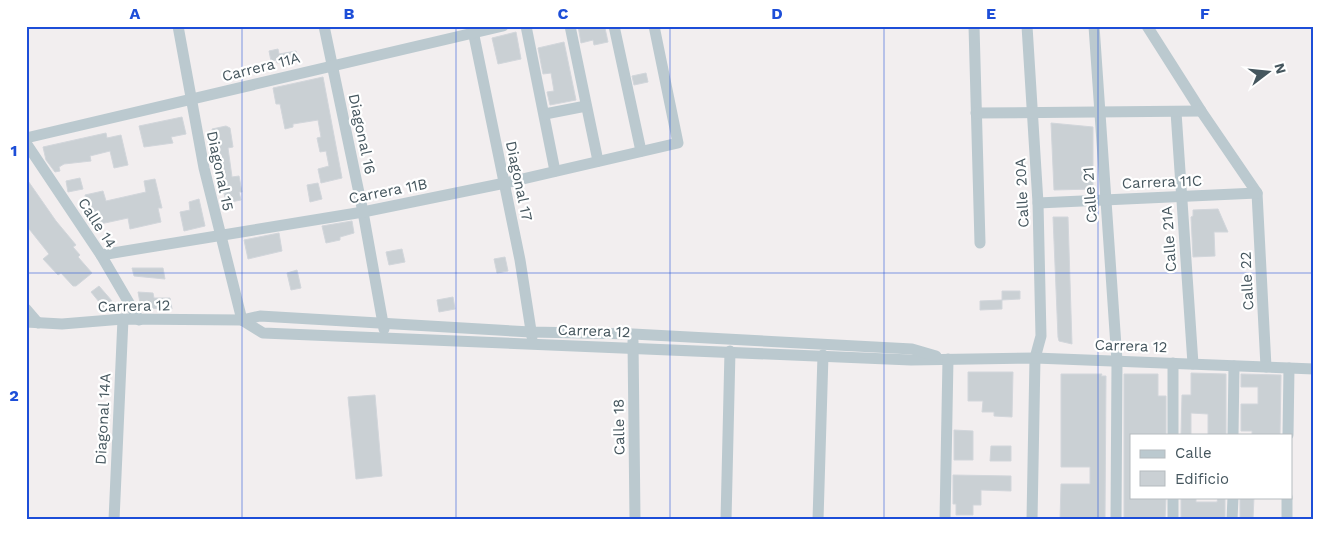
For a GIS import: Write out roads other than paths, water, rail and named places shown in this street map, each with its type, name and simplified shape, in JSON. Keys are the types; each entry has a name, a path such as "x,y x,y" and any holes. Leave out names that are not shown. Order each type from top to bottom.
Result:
{"street":[{"name":"Diagonal 15","path":"178,26 190,100 220,236 242,320"},
{"name":"Diagonal 16","path":"324,26 362,212 385,338"},
{"name":"Carrera 11A","path":"26,138 190,100 473,29 504,26"},
{"path":"526,26 555,171"},
{"path":"570,26 598,161"},
{"path":"614,26 641,151"},
{"name":"Carrera 11B","path":"100,256 362,212 504,183 678,143 654,26"},
{"path":"974,26 980,243"},
{"name":"Calle 20A","path":"1028,26 1038,203 1041,336 1035,358"},
{"name":"Calle 21","path":"1094,26 1117,361"},
{"path":"1147,26 1201,112 1257,193"},
{"name":"Diagonal 17","path":"473,29 504,183 533,344"},
{"path":"545,114 586,106"},
{"name":"Calle 21A","path":"1176,112 1193,364"},
{"path":"976,113 1201,112"},
{"name":"Calle 14","path":"26,144 100,256 139,320"},
{"name":"Carrera 11C","path":"1038,203 1257,193"},
{"name":"Calle 22","path":"1257,193 1266,367"},
{"path":"26,309 38,323"},
{"name":"Carrera 12","path":"26,322 62,324 123,319 242,320 260,316 531,332 634,334 912,349 948,359"},
{"name":"Diagonal 14A","path":"114,520 123,319"},
{"name":"Carrera 12","path":"242,320 263,333 911,360 1035,358 1314,369"},
{"name":"Calle 18","path":"634,334 635,520"},
{"path":"726,520 730,351"},
{"path":"818,520 823,355"},
{"path":"1032,520 1035,358"},
{"path":"945,520 948,359"},
{"path":"1116,520 1117,361"},
{"path":"1173,363 1173,434"},
{"path":"1233,434 1234,366"},
{"path":"1288,434 1290,368"},
{"path":"1173,498 1173,520"},
{"path":"1232,498 1232,520"},
{"path":"1287,498 1287,520"}]}
